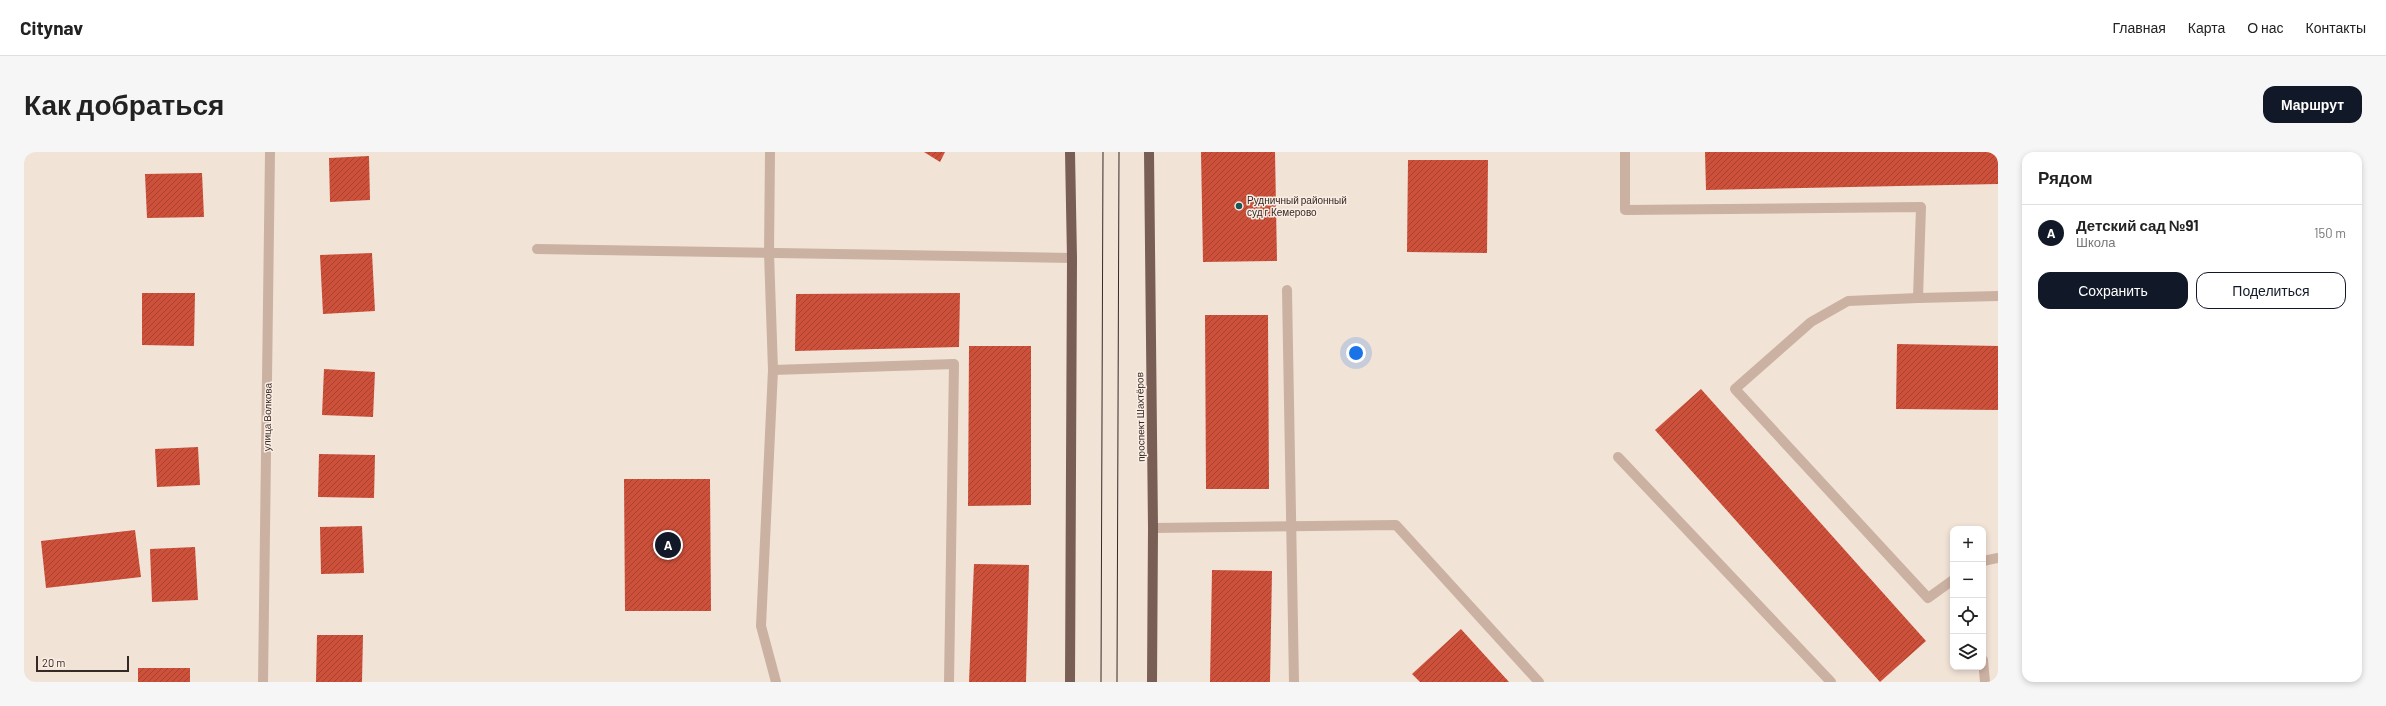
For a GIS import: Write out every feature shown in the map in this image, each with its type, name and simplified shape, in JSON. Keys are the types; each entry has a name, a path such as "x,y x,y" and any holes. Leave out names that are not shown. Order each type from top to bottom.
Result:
{"main road":[{"path":"1070,152 1072,258 1070,682"},
{"name":"проспект Шахтёров","path":"1149,152 1153,528 1152,682"}],"street":[{"name":"улица Волкова","path":"263,682 270,152"},
{"path":"770,152 769,253 774,370 761,626 776,682"},
{"path":"1625,152 1625,210 1921,206 1918,298"},
{"path":"536,249 1072,258"},
{"path":"1287,290 1294,682"},
{"path":"1950,582 1928,598 1735,389 1811,322 1848,301 1998,296"},
{"path":"774,370 954,364 949,682"},
{"path":"1618,456 1831,682"},
{"path":"1153,528 1396,525 1539,682"},
{"path":"1986,560 1998,558"},
{"path":"1983,670 1984,682"}],"building":[{"path":"924,152 945,152 940,162"},
{"name":"Рудничный районный суд г.Кемерово","path":"1201,152 1275,152 1277,261 1203,262"},
{"path":"1705,152 1998,152 1998,184 1706,190"},
{"path":"369,156 370,200 330,202 329,158"},
{"path":"1408,160 1488,160 1487,253 1407,252"},
{"path":"202,173 204,217 147,218 145,174"},
{"path":"372,253 375,311 323,314 320,255"},
{"path":"142,293 195,293 194,346 142,345"},
{"path":"960,293 959,347 795,351 796,294"},
{"path":"1205,315 1268,315 1269,489 1206,489"},
{"path":"1897,344 1998,346 1998,410 1896,409"},
{"path":"969,346 1031,346 1031,505 968,506"},
{"path":"324,369 375,372 373,417 322,415"},
{"path":"1701,389 1926,641 1880,682 1655,430"},
{"path":"198,447 200,485 157,487 155,449"},
{"path":"319,454 375,455 374,498 318,497"},
{"path":"624,479 710,479 711,611 625,611"},
{"path":"362,526 364,573 321,574 320,527"},
{"path":"135,530 141,577 46,588 41,541"},
{"path":"195,547 198,600 152,602 150,549"},
{"path":"974,564 1029,565 1026,682 969,682"},
{"path":"1212,570 1272,571 1270,682 1210,682"},
{"path":"1461,629 1509,682 1420,682 1412,674"},
{"path":"317,635 363,635 362,682 316,682"},
{"path":"138,668 190,668 190,682 138,682"}],"tram line":[{"path":"1101,682 1103,152"},
{"path":"1117,682 1119,152"}],"place":[{"name":"Рудничный районный суд г.Кемерово","path":"1239,206"},
{"name":"Детский сад №91","path":"668,545"}]}
